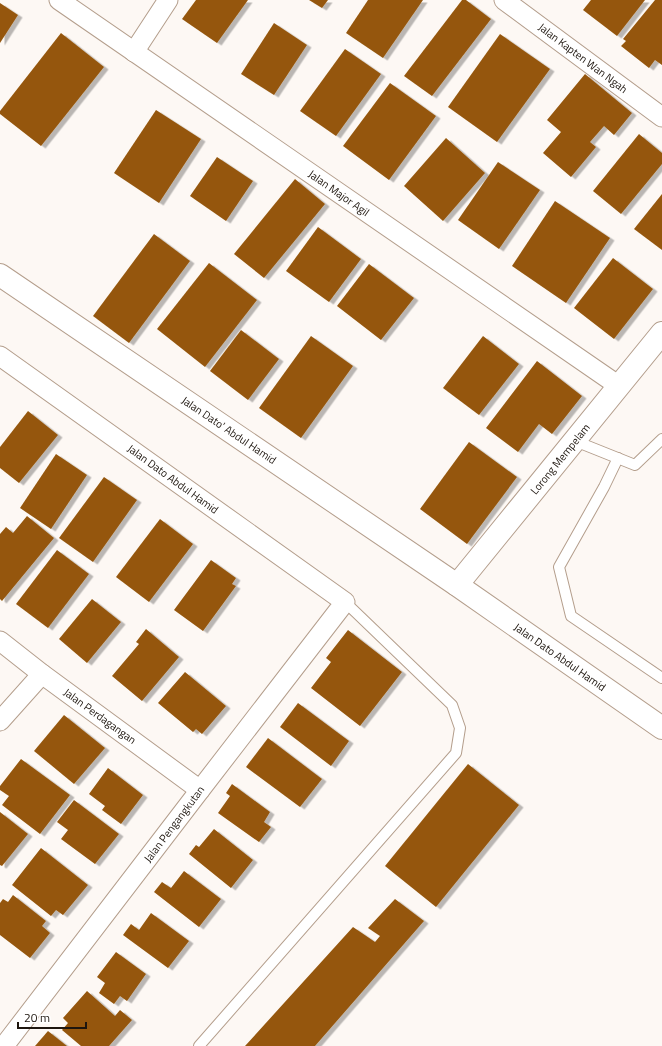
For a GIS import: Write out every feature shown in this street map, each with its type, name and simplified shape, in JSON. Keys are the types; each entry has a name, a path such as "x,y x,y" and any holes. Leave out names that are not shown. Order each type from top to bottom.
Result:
{"street":[{"name":"Jalan Major Agil","path":"59,0 619,386"},
{"path":"134,52 168,0"},
{"name":"Jalan Kapten Wan Ngah","path":"504,0 662,117"},
{"name":"Jalan Dato' Abdul Hamid","path":"0,275 457,585"},
{"name":"Lorong Mempelam","path":"457,585 662,333"},
{"name":"Jalan Dato Abdul Hamid","path":"0,356 345,602"},
{"name":"Jalan Dato Abdul Hamid","path":"457,585 662,728"},
{"name":"Jalan Pengangkutan","path":"4,1046 345,602"},
{"name":"Jalan Perdagangan","path":"0,641 42,674 200,790"},
{"path":"0,721 42,674"}],"lane":[{"path":"575,441 635,465 662,439"},
{"path":"618,458 604,487 559,567 571,616 662,678"},
{"path":"199,1046 456,753 460,728 452,705 345,602"}],"building":[{"path":"196,0 248,0 217,43 182,19"},
{"path":"309,0 328,0 322,8"},
{"path":"368,0 423,0 383,58 346,33"},
{"path":"462,0 466,0 491,19 432,96 404,76"},
{"path":"591,0 645,0 617,36 583,10"},
{"path":"655,0 662,0 662,65 655,60 649,68 621,46 626,41 623,39"},
{"path":"0,3 18,15 0,43"},
{"path":"274,23 307,45 274,95 241,74"},
{"path":"61,33 104,67 41,146 0,114 0,111"},
{"path":"500,34 550,69 497,142 448,107"},
{"path":"345,49 381,74 336,136 300,111"},
{"path":"585,74 632,113 614,135 604,126 590,142 596,147 571,177 543,153 561,132 547,120"},
{"path":"390,83 436,116 389,180 343,146"},
{"path":"156,110 201,139 159,203 114,173"},
{"path":"639,134 662,153 662,164 621,214 593,191"},
{"path":"446,138 485,173 443,221 404,186"},
{"path":"217,157 253,181 226,221 190,196"},
{"path":"498,162 540,190 499,249 458,220"},
{"path":"295,179 325,204 264,278 234,254"},
{"path":"662,194 662,250 634,229"},
{"path":"555,201 610,238 566,303 512,266"},
{"path":"318,227 361,259 329,302 286,271"},
{"path":"154,234 190,261 129,343 93,316"},
{"path":"613,258 653,289 614,339 574,308"},
{"path":"209,263 257,300 205,367 157,329"},
{"path":"369,264 414,298 381,340 337,306"},
{"path":"241,330 279,359 248,400 210,371"},
{"path":"311,336 353,366 301,438 259,408"},
{"path":"483,336 519,364 479,415 443,388"},
{"path":"537,361 582,396 552,434 539,424 518,452 486,428"},
{"path":"28,411 58,435 19,483 0,468 0,447"},
{"path":"469,442 517,477 467,544 420,509"},
{"path":"56,454 87,475 51,529 20,508"},
{"path":"104,477 137,500 93,562 59,538"},
{"path":"27,516 54,538 2,601 0,599 0,534 6,527 13,533"},
{"path":"160,519 193,544 149,602 116,577"},
{"path":"57,550 89,574 48,628 16,604"},
{"path":"211,560 236,578 232,584 236,586 203,631 174,610"},
{"path":"92,599 121,622 87,663 59,639"},
{"path":"146,629 179,657 142,701 112,676 139,644 136,642"},
{"path":"348,630 402,672 360,726 311,688 331,662 326,658"},
{"path":"185,672 226,706 202,734 196,729 193,732 158,703"},
{"path":"298,703 349,741 331,766 280,727"},
{"path":"64,715 105,748 74,784 34,751"},
{"path":"268,738 322,779 300,807 246,767"},
{"path":"21,759 70,795 40,834 2,805 9,796 0,790 0,786"},
{"path":"468,764 519,805 436,907 385,866"},
{"path":"108,768 143,795 121,824 102,810 105,806 89,794"},
{"path":"232,784 270,812 264,822 271,827 259,842 218,813 230,796 226,793"},
{"path":"74,800 119,834 95,864 61,839 68,830 57,822"},
{"path":"0,812 28,834 2,866 0,865"},
{"path":"214,829 253,860 231,888 189,854 196,845 199,847"},
{"path":"41,848 88,885 63,915 56,910 51,916 12,885"},
{"path":"184,871 221,899 199,927 154,892 162,882 171,888"},
{"path":"13,895 46,921 42,926 50,933 30,958 0,935 0,903 3,899 8,902"},
{"path":"395,899 424,921 315,1046 245,1046 353,927 375,942 380,936 368,928"},
{"path":"151,913 189,941 168,968 123,935 131,924 139,930"},
{"path":"116,952 146,974 127,1001 120,996 114,1004 99,993 105,983 97,977"},
{"path":"87,991 115,1016 120,1010 132,1020 109,1046 81,1046 62,1030 68,1023 63,1018"},
{"path":"48,1031 67,1046 35,1046"}]}
